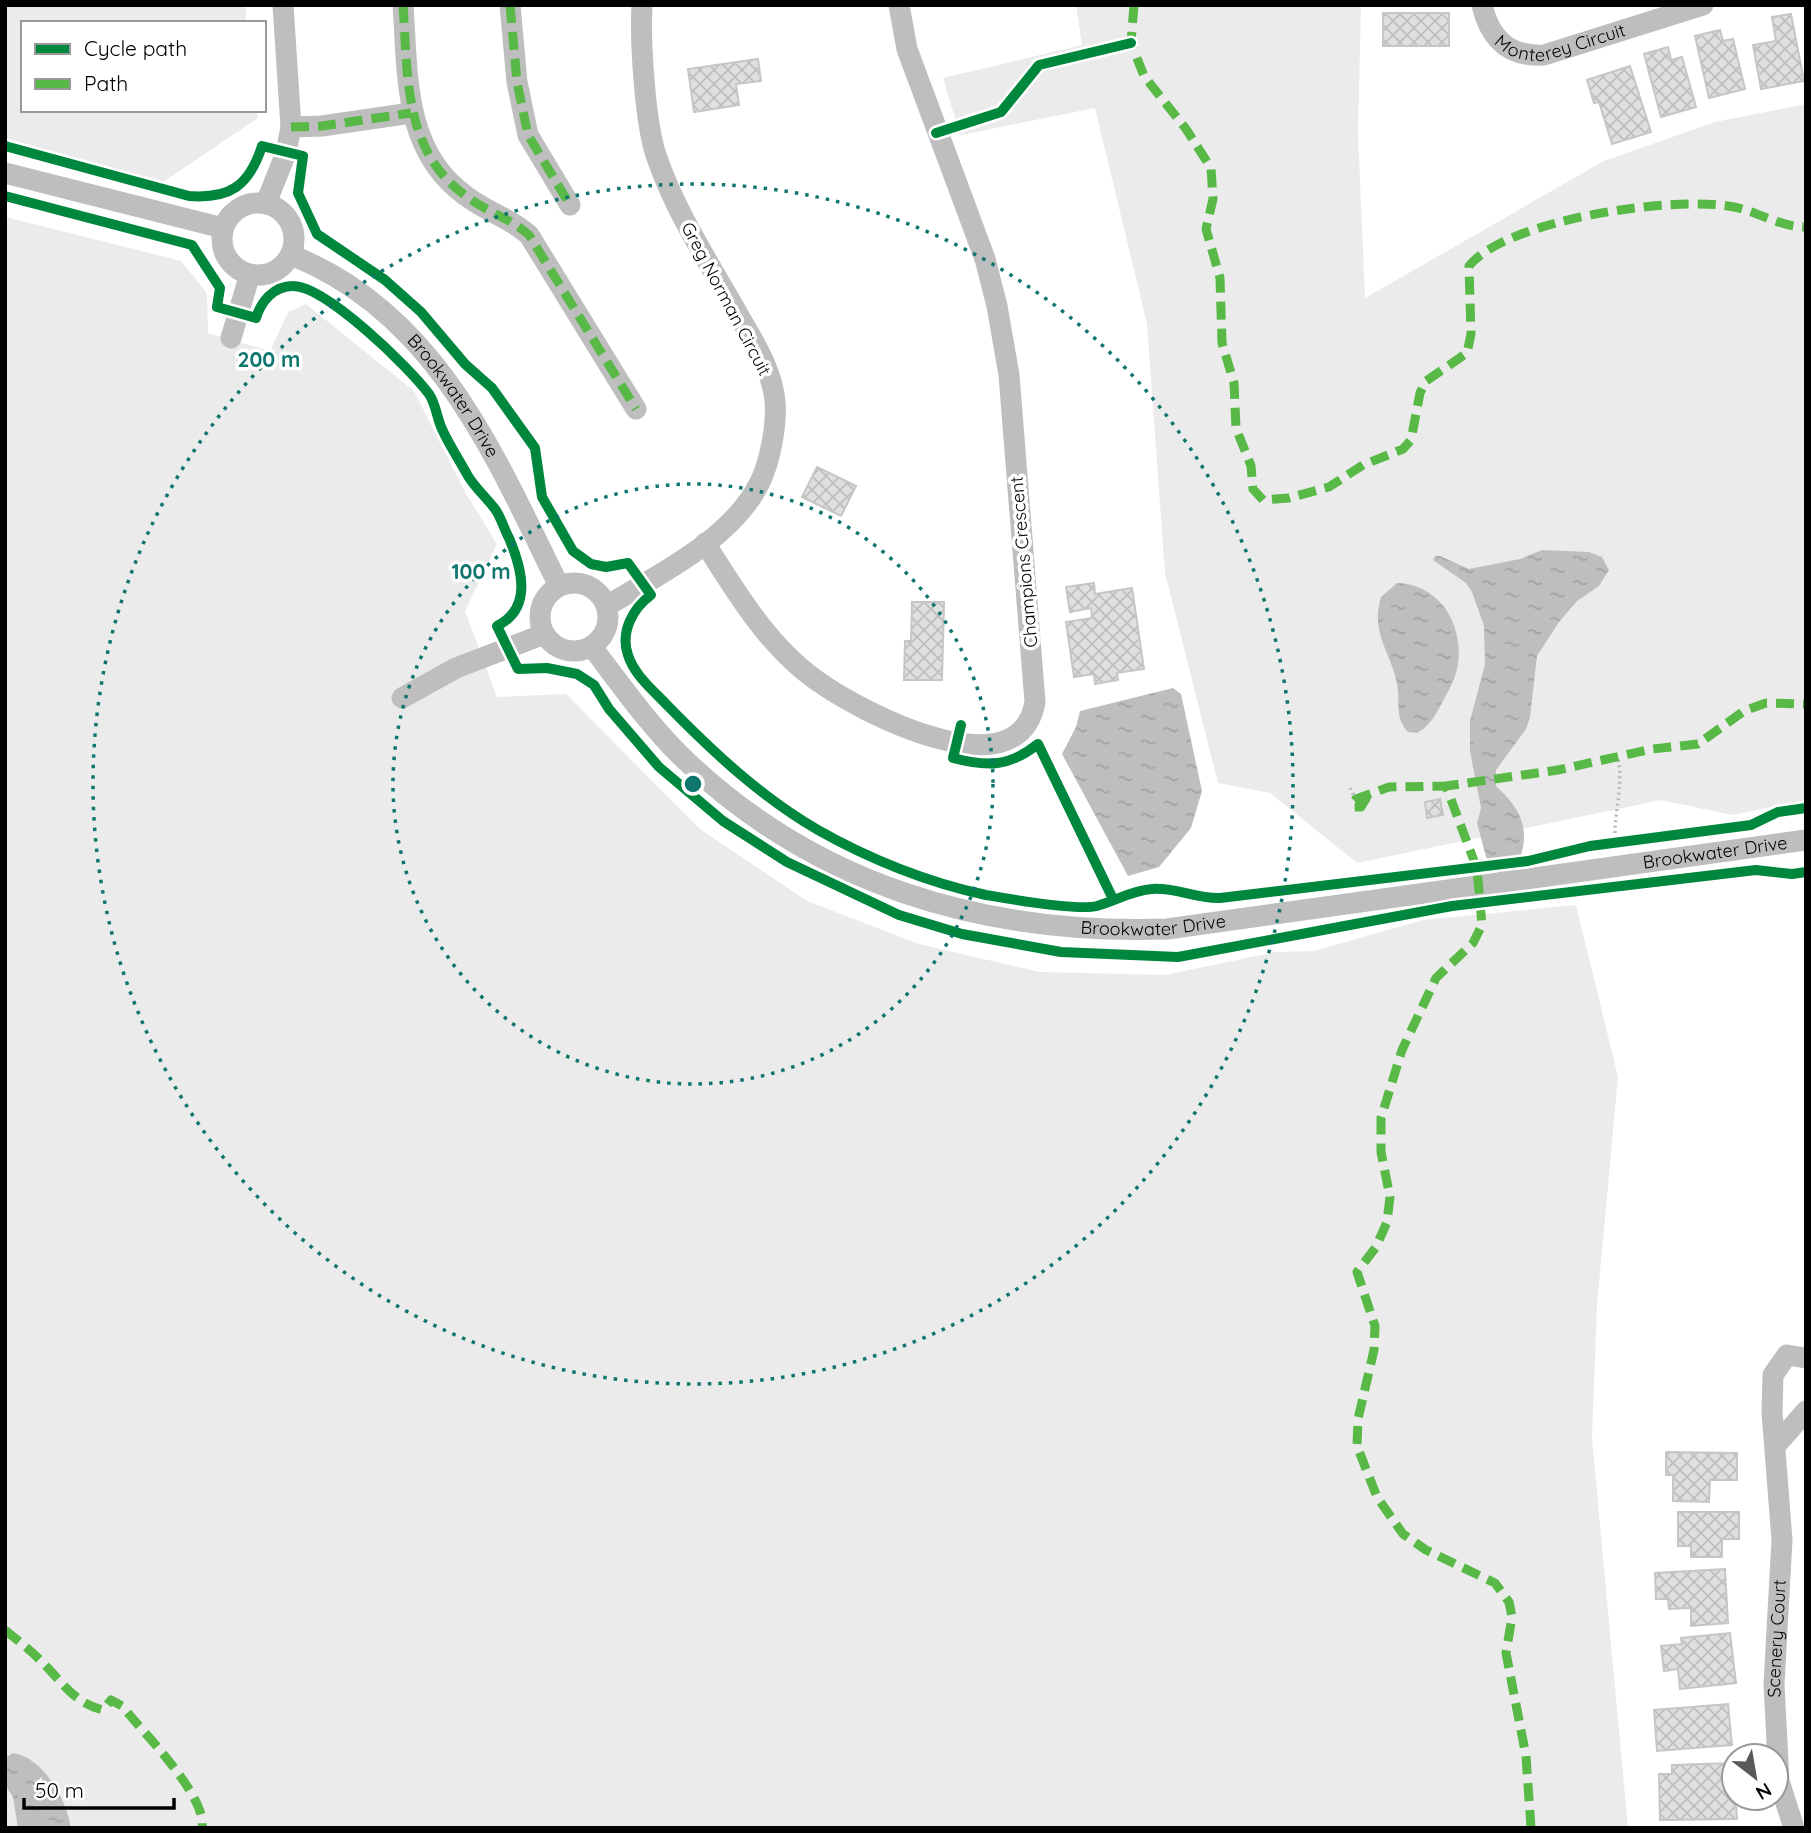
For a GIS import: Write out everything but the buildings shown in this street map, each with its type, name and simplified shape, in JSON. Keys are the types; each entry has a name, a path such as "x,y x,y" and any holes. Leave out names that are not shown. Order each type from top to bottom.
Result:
{"street":[{"path":"266,203 285,153 291,127 283,5"},
{"path":"403,5 411,113 428,157 445,180 487,210 513,220 529,236 636,409"},
{"path":"510,5 517,82 528,135 570,205"},
{"name":"Greg Norman Circuit","path":"607,606 705,544 729,524 759,484 772,438 775,402 767,369 671,195 655,155 645,82 642,5"},
{"name":"Champions Crescent","path":"705,544 745,605 774,641 815,680 892,722 971,746 997,745 1014,737 1032,717 1035,702 1009,375 997,306 985,260 907,50 899,5"},
{"name":"Monterey Circuit","path":"1482,5 1486,22 1496,39 1511,51 1529,56 1544,55 1703,5"},
{"path":"291,127 322,126 411,113"},
{"path":"5,173 223,228"},
{"path":"266,203 282,211 290,220 294,231 291,255 274,272 250,274 239,270 224,252 223,228 237,209 248,204 266,203"},
{"name":"Brookwater Drive","path":"291,255 316,265 349,285 399,326 439,369 464,403 493,453 559,586"},
{"path":"231,338 250,274"},
{"path":"582,584 592,588 607,606 607,629 592,647 571,652 560,649 544,634 540,613 543,602 559,586 582,584"},
{"path":"402,698 456,668 544,634"},
{"name":"Brookwater Drive","path":"592,647 635,704 683,758 748,813 799,846 883,887 952,909 1063,929 1154,930 1806,840"},
{"name":"Scenery Court","path":"1794,1828 1779,1781 1774,1684 1782,1539 1777,1444 1772,1412 1773,1376 1787,1355 1806,1358"},
{"path":"1777,1444 1806,1411"}],"path":[{"path":"1615,844 1614,817 1621,771 1618,758"},
{"path":"1350,788 1356,799"},
{"path":"1602,845 1629,842"}],"shaded area":[{"path":"5,5 246,5 246,21 21,21 21,112 257,112 258,118 163,182 5,138"},
{"path":"1076,5 1361,5 1358,133 1365,298 1604,161 1715,122 1806,104 1806,800 1732,815 1661,800 1357,863 1270,793 1218,783 1165,573 1147,324 1095,108 960,135 943,78 1082,45"},
{"path":"5,217 181,261 207,293 208,333 270,351 288,312 306,304 414,391 465,492 497,544 465,611 497,697 566,694 700,829 807,901 919,944 1040,972 1165,975 1275,952 1314,951 1423,920 1576,905 1618,1077 1597,1305 1592,1438 1628,1828 5,1828"}],"water":[{"path":"1542,550 1589,552 1602,557 1609,570 1599,586 1577,601 1559,622 1537,656 1530,717 1526,729 1496,770 1496,786 1515,807 1523,827 1524,838 1513,876 1500,877 1486,857 1477,823 1481,808 1470,751 1470,721 1485,664 1484,626 1466,583 1433,560 1435,556 1440,556 1469,569 1520,559"},
{"path":"1397,583 1413,585 1438,600 1454,624 1458,638 1459,654 1453,681 1433,718 1417,733 1408,732 1402,722 1396,679 1378,623 1381,597"},
{"path":"1173,688 1181,694 1202,791 1191,828 1159,867 1128,876 1062,754 1076,727 1080,711"},
{"path":"13,1753 24,1756 44,1771 59,1793 71,1828 18,1828 13,1797 5,1785 5,1758"}],"marked path":[{"path":"403,5 413,110 430,157 445,178 466,196 529,235 636,409"},
{"path":"510,5 517,82 528,135 570,205"},
{"path":"1134,5 1131,43 1144,76 1186,129 1211,168 1213,199 1206,229 1220,278 1222,343 1234,383 1236,428 1251,466 1253,489 1263,500 1289,498 1329,487 1363,465 1403,449 1411,440 1420,393 1426,381 1467,353 1471,334 1469,266 1489,249 1518,235 1594,214 1673,205 1708,204 1734,207 1787,225 1806,227"},
{"path":"291,127 322,126 411,113"},
{"path":"1531,1828 1526,1756 1506,1653 1512,1617 1509,1602 1495,1583 1426,1550 1403,1534 1377,1497 1357,1446 1358,1419 1374,1350 1375,1326 1357,1272 1376,1247 1387,1222 1390,1197 1381,1152 1381,1118 1402,1050 1436,978 1473,943 1482,925 1477,869 1446,786 1558,770 1652,749 1698,744 1744,711 1766,703 1806,704"},
{"path":"1367,797 1361,807 1353,807 1352,803 1356,799 1389,787 1446,786"},
{"path":"5,1630 83,1702 103,1710 111,1700 122,1706 185,1782 201,1815 202,1828"}],"cycle path":[{"path":"936,133 1001,112 1039,65 1131,43"},
{"path":"5,146 189,196 216,195 236,187 251,171 262,146 303,156 298,193 317,234 385,280 421,312 465,364 492,388 535,448 542,497 573,551 591,564 606,567 628,563 651,595 634,614 626,638 631,662 645,682 720,757 777,803 838,841 921,877 986,895 1074,907 1097,906 1152,889 1220,898 1528,861 1590,846 1751,825 1778,812 1806,808"},
{"path":"5,196 192,245 220,288 217,307 256,318 269,296 279,289 293,286 308,290 346,313 386,348 429,394 451,447 471,481 499,516 518,562 521,587 516,609 497,626 518,669 547,668 577,674 594,685 609,709 659,767 723,821 787,862 899,915 962,934 1061,952 1178,957 1452,906 1756,870 1792,874 1806,872"},
{"path":"961,725 953,758 977,763 997,763 1017,757 1038,744 1113,899"}]}
